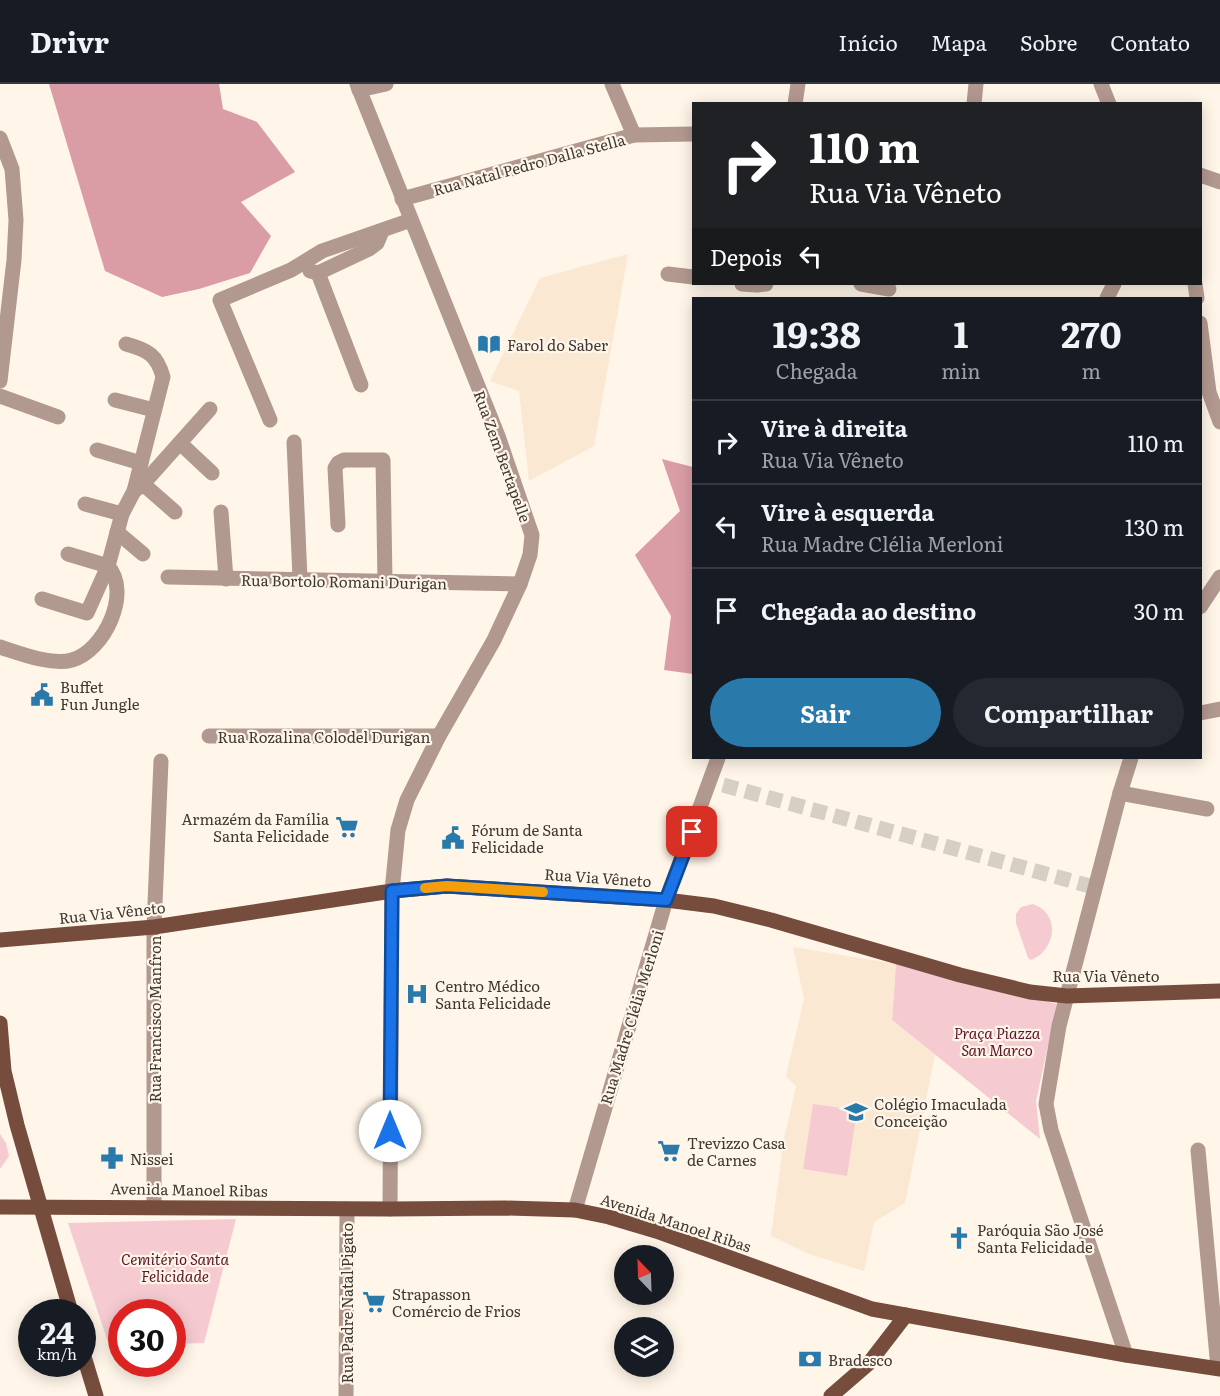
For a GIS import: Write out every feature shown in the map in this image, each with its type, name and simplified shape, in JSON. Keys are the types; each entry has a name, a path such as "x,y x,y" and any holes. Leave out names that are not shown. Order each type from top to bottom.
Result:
{"main road":[{"name":"Rua Via Vêneto","path":"0,940 154,927 392,891 447,886 666,900 714,906 760,917 960,975 1030,992 1067,996 1220,991"},
{"path":"0,1023 4,1071 39,1206 67,1299"},
{"name":"Avenida Manoel Ribas","path":"0,1207 154,1206 574,1210 609,1217 656,1231 872,1309 1126,1355 1219,1369"},
{"path":"831,1396 870,1363 906,1315"},
{"path":"90,1377 96,1396"}],"street":[{"path":"358,87 386,84"},
{"path":"612,84 634,135"},
{"path":"795,102 798,84"},
{"path":"974,102 976,84"},
{"path":"1101,84 1107,102"},
{"name":"Rua Zem Bertapelle","path":"358,87 498,436 532,535 530,555 520,584 494,640 439,736 407,800 398,830 392,891 390,1209"},
{"name":"Rua Natal Pedro Dalla Stella","path":"402,198 634,135 692,134"},
{"path":"0,138 12,169 16,220 14,260 0,381"},
{"path":"1202,176 1220,182"},
{"path":"0,217 16,220"},
{"path":"270,420 220,300 291,270 322,251 411,220"},
{"path":"291,270 318,273 369,249 377,243 382,231"},
{"path":"318,273 361,385"},
{"path":"668,274 692,277"},
{"path":"866,285 889,290"},
{"path":"1202,338 1209,392 1220,422"},
{"path":"126,344 144,350 159,363 163,377 141,463 139,488"},
{"path":"0,396 58,417"},
{"path":"115,400 154,410"},
{"path":"42,599 87,613 108,566 122,514 139,488 210,409"},
{"path":"294,442 300,578"},
{"path":"180,443 212,473"},
{"path":"97,450 141,463"},
{"path":"338,525 335,468 338,463 344,460 383,460 385,581"},
{"path":"139,488 175,512"},
{"path":"85,504 122,514"},
{"path":"221,512 226,579"},
{"path":"117,532 143,554"},
{"path":"0,647 44,660 70,661 86,654 105,632 118,597 115,579 108,566 68,554"},
{"name":"Rua Bortolo Romani Durigan","path":"168,577 520,584"},
{"path":"1202,604 1220,577"},
{"path":"1202,713 1220,709"},
{"name":"Rua Rozalina Colodel Durigan","path":"209,735 439,736"},
{"name":"Rua Madre Clélia Merloni","path":"574,1210 666,900 716,783 718,759"},
{"path":"1126,1355 1052,1130 1046,1104 1059,1026 1092,887 1131,759"},
{"name":"Rua Francisco Manfron","path":"154,1206 154,927 161,760"},
{"path":"1120,793 1208,809"},
{"path":"1198,1150 1213,1249 1219,1369"},
{"name":"Rua Padre Natal Pigato","path":"346,1396 347,1209"}],"shaded area":[{"path":"49,84 219,84 223,109 257,122 295,172 241,202 271,236 250,273 199,289 162,297 105,271"},
{"path":"628,254 594,446 529,481 519,391 490,381 540,278"},
{"path":"662,459 692,467 692,674 664,670 671,616 635,555 680,511"},
{"name":"Colégio Imaculada Conceição","path":"793,947 896,964 892,1020 935,1055 905,1203 874,1222 864,1271 809,1254 771,1236 784,1139 796,1086 786,1076 804,999"}],"green space":[{"path":"1033,904 1048,916 1052,932 1046,948 1031,960 1028,958 1016,923 1016,914 1021,907"},
{"name":"Praça Piazza San Marco","path":"896,964 1057,1004 1036,1101 1040,1139 892,1020"},
{"path":"813,1104 857,1110 847,1176 803,1169"},
{"path":"0,1134 6,1143 9,1156 0,1169"},
{"name":"Cemitério Santa Felicidade","path":"236,1219 204,1343 186,1344 186,1299 108,1299 108,1342 96,1306 96,1299 94,1299 68,1223"}],"tunnel":[{"path":"723,785 1090,886"}],"slow traffic":[{"path":"425,888 447,886 543,892"}],"place":[{"name":"Farol do Saber","path":"489,344"},
{"name":"Buffet Fun Jungle","path":"42,695"},
{"name":"Armazém da Família Santa Felicidade","path":"347,827"},
{"name":"Fórum de Santa Felicidade","path":"453,838"},
{"name":"Centro Médico Santa Felicidade","path":"417,994"},
{"name":"Colégio Imaculada Conceição","path":"856,1112"},
{"name":"Trevizzo Casa de Carnes","path":"669,1151"},
{"name":"Nissei","path":"112,1158"},
{"name":"Paróquia São José Santa Felicidade","path":"959,1238"},
{"name":"Strapasson Comércio de Frios","path":"374,1302"},
{"name":"Bradesco","path":"810,1359"}],"route":[{"path":"390,1131 392,891 447,886 666,900 692,832"}]}
